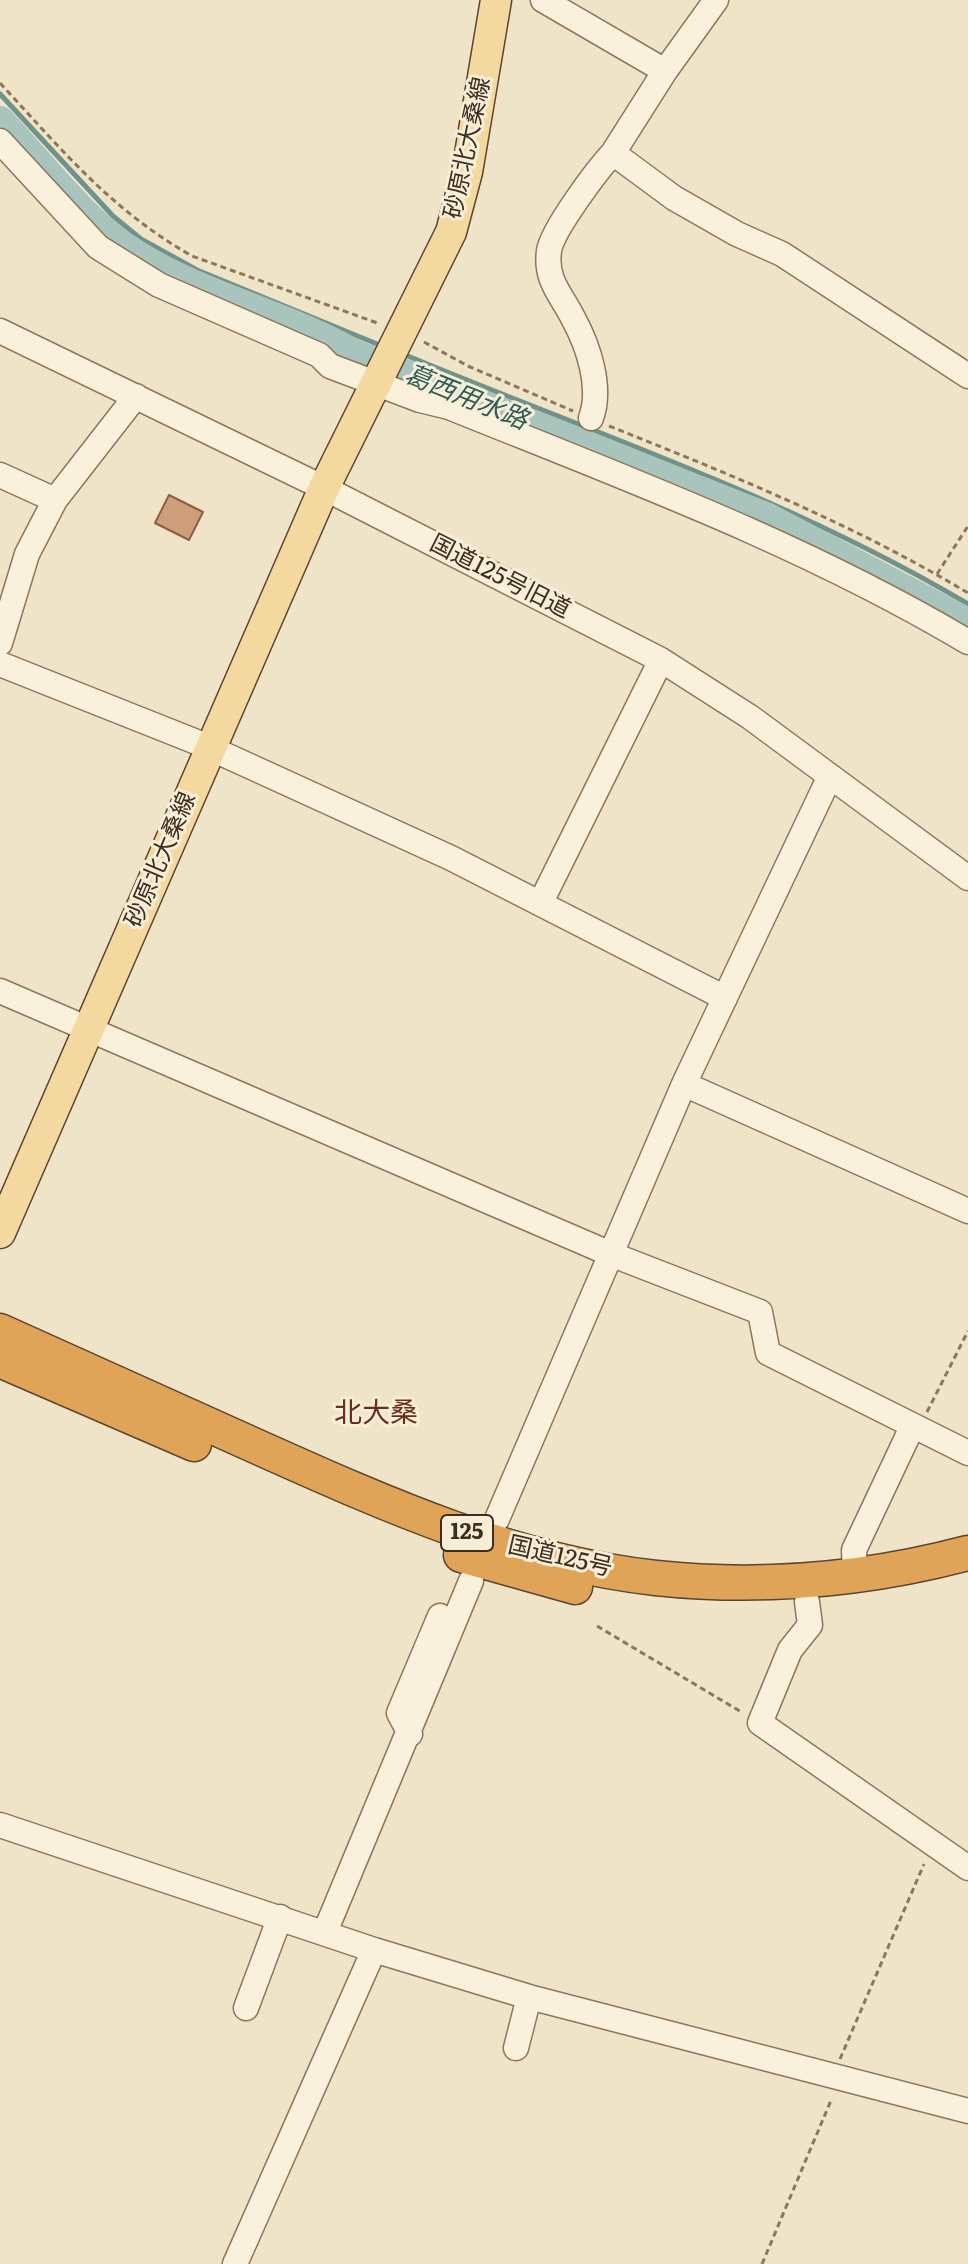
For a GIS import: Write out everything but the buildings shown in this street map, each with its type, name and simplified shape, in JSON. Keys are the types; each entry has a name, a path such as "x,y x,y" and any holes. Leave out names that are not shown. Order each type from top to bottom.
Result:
{"highway":[{"name":"国道125号","path":"0,1331 477,1548 654,1578 786,1583 855,1576 968,1553"},
{"name":"国道125号","path":"0,1360 281,1483 477,1548 575,1587 651,1599 720,1605 807,1602 879,1595 968,1576"}],"main road":[{"name":"砂原北大桑線","path":"0,1233 324,488 375,379 451,232 459,205 496,0"}],"street":[{"path":"543,0 665,71"},
{"path":"591,418 598,399 596,384 574,319 551,286 549,248 593,175 613,153 665,71 716,0"},
{"path":"0,141 98,247 159,285 375,379 744,526 830,565 968,642"},
{"path":"613,153 674,198 737,234 782,254 968,376"},
{"name":"国道125号旧道","path":"0,331 324,488 661,660 750,717 968,878"},
{"path":"0,643 27,554 55,500 136,396"},
{"path":"0,475 55,500"},
{"path":"541,902 661,660"},
{"path":"0,664 209,748 541,902 725,998"},
{"path":"325,1932 410,1734 399,1713 477,1548 546,1365 554,1359 565,1359 613,1255 684,1084 830,776"},
{"path":"0,991 613,1255 760,1312 768,1353 968,1453"},
{"path":"684,1084 968,1211"},
{"path":"855,1576 854,1550 915,1428"},
{"path":"807,1602 810,1625 790,1650 760,1723 968,1868"},
{"path":"0,1825 374,1950 529,1997 968,2111"},
{"path":"246,2008 280,1917"},
{"path":"235,2264 374,1950"},
{"path":"516,2048 529,1997"}],"path":[{"path":"0,83 101,192 165,241 192,256 398,335 745,480 937,574 968,593"},
{"path":"937,574 968,526"},
{"path":"915,1428 968,1331"},
{"path":"597,1626 760,1723"},
{"path":"762,2264 932,1845"}],"waterway":[{"path":"0,94 113,216 141,239 197,270 382,346"},
{"name":"葛西用水路","path":"0,121 98,226 161,269 354,354 768,518 968,623"},
{"path":"403,354 761,499 831,531 968,604"}],"district":[{"name":"北大桑","path":"376,1414"}]}
